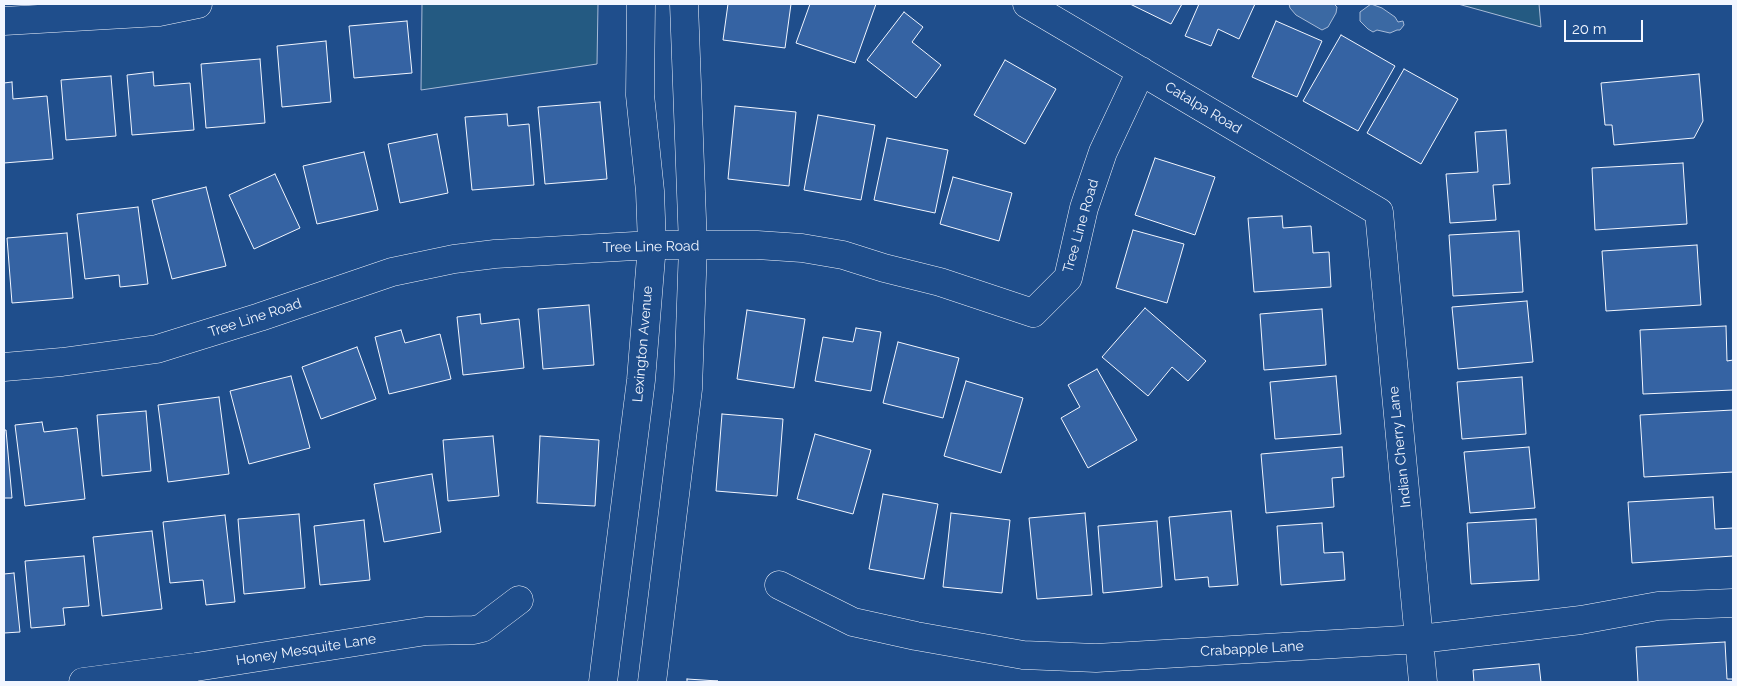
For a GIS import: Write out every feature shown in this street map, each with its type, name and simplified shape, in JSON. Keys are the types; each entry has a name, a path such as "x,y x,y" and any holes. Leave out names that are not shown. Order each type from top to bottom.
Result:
{"street":[{"path":"4,21 159,12 198,4"},
{"name":"Lexington Avenue","path":"603,682 641,380 652,245 650,191 640,95 641,4"},
{"path":"652,682 688,389 694,246 684,4"},
{"name":"Catalpa Road","path":"1027,4 1379,212"},
{"name":"Tree Line Road","path":"4,367 62,362 157,349 260,318 392,272 454,259 495,254 652,245 757,245 802,248 843,255 884,268 940,282 1033,313 1068,278 1084,208 1103,152 1140,70"},
{"name":"Indian Cherry Lane","path":"1379,212 1385,295 1423,682"},
{"name":"Crabapple Lane","path":"779,586 853,622 916,636 1023,655 1096,658 1420,639 1581,620 1658,606 1733,603"},
{"name":"Honey Mesquite Lane","path":"91,682 426,631 474,630 482,628 519,600"}],"shaded area":[{"path":"422,4 598,4 597,64 421,90"},
{"path":"1289,4 1334,4 1337,7 1336,13 1328,27 1322,30 1296,15"},
{"path":"1371,4 1382,8 1395,17 1398,22 1403,21 1404,25 1400,30 1390,33 1377,30 1373,32 1368,29 1360,21 1360,12"},
{"path":"1458,4 1539,4 1541,27"}],"building":[{"path":"728,4 791,4 785,48 723,40"},
{"path":"810,4 876,4 855,63 796,43"},
{"path":"1130,4 1182,4 1171,24"},
{"path":"1199,4 1255,4 1239,39 1218,29 1211,46 1185,36"},
{"path":"904,12 923,27 912,42 941,65 916,98 867,60"},
{"path":"407,21 412,73 354,78 349,26"},
{"path":"1276,21 1322,41 1297,97 1252,77"},
{"path":"1341,35 1395,66 1358,131 1303,101"},
{"path":"326,41 331,102 282,107 277,46"},
{"path":"260,59 265,123 206,128 201,64"},
{"path":"1005,60 1056,89 1025,144 974,115"},
{"path":"1404,69 1458,99 1421,164 1367,133"},
{"path":"153,72 154,86 190,83 194,130 132,135 127,75"},
{"path":"1699,74 1703,121 1694,138 1614,145 1612,125 1605,125 1601,83"},
{"path":"111,76 116,136 66,140 61,80"},
{"path":"12,82 13,99 47,96 53,159 4,163 4,83"},
{"path":"600,102 607,179 545,184 538,107"},
{"path":"735,106 796,112 789,186 728,179"},
{"path":"507,114 508,126 529,124 534,185 472,190 465,117"},
{"path":"818,115 875,125 861,200 804,190"},
{"path":"1506,130 1510,184 1493,185 1496,220 1450,223 1446,174 1478,172 1475,132"},
{"path":"437,134 448,193 400,203 388,144"},
{"path":"887,138 948,150 935,213 874,200"},
{"path":"364,152 378,210 317,224 303,166"},
{"path":"1155,158 1215,177 1195,235 1135,215"},
{"path":"1683,163 1687,224 1595,230 1592,168"},
{"path":"275,174 300,228 254,249 229,195"},
{"path":"953,177 1012,193 999,241 940,224"},
{"path":"206,187 226,266 172,279 152,200"},
{"path":"138,207 148,284 120,287 119,275 85,279 77,214"},
{"path":"1282,216 1283,228 1311,226 1313,253 1329,252 1331,287 1254,292 1248,218"},
{"path":"1133,230 1184,244 1167,303 1116,288"},
{"path":"1519,231 1523,292 1453,296 1449,235"},
{"path":"67,233 73,298 12,303 7,238"},
{"path":"1697,245 1701,305 1606,311 1602,251"},
{"path":"1527,301 1533,362 1458,369 1452,307"},
{"path":"589,305 594,365 543,369 538,309"},
{"path":"1145,308 1206,361 1188,381 1172,367 1148,396 1102,357"},
{"path":"1322,309 1326,365 1264,370 1260,314"},
{"path":"747,310 805,319 794,388 737,379"},
{"path":"480,314 481,324 519,319 524,368 463,375 457,317"},
{"path":"1726,326 1727,361 1733,360 1733,390 1643,394 1640,330"},
{"path":"856,328 881,332 871,391 815,381 823,337 853,342"},
{"path":"401,330 405,343 440,334 451,379 389,394 375,337"},
{"path":"898,342 959,358 943,418 883,403"},
{"path":"357,347 376,399 321,419 302,367"},
{"path":"1097,369 1137,440 1088,468 1061,418 1080,407 1068,385"},
{"path":"291,376 310,448 249,464 230,391"},
{"path":"1336,376 1341,434 1275,439 1270,382"},
{"path":"1522,377 1526,434 1462,439 1457,382"},
{"path":"966,381 1023,398 1001,473 944,456"},
{"path":"219,397 229,474 168,482 158,405"},
{"path":"1733,410 1733,472 1644,477 1640,415"},
{"path":"146,411 151,471 102,476 97,415"},
{"path":"722,414 783,419 777,496 716,491"},
{"path":"42,422 44,432 77,428 85,499 25,506 15,425"},
{"path":"4,430 6,430 12,498 4,498"},
{"path":"815,434 871,450 853,514 797,499"},
{"path":"493,436 499,496 448,501 443,440"},
{"path":"540,436 599,440 595,506 537,503"},
{"path":"1342,447 1344,477 1332,478 1334,507 1266,513 1261,454"},
{"path":"1529,447 1535,508 1470,513 1464,452"},
{"path":"432,474 441,532 384,542 374,484"},
{"path":"883,494 938,504 924,579 869,569"},
{"path":"1713,497 1715,529 1733,528 1733,556 1632,563 1628,502"},
{"path":"1231,511 1238,585 1209,587 1208,577 1175,580 1169,517"},
{"path":"951,513 1010,520 1002,593 943,587"},
{"path":"1085,513 1092,595 1037,599 1029,518"},
{"path":"299,514 305,588 244,594 238,519"},
{"path":"225,515 235,602 206,605 203,580 170,583 163,522"},
{"path":"1536,519 1539,580 1471,584 1467,523"},
{"path":"364,520 370,580 320,585 314,526"},
{"path":"1157,521 1162,587 1103,593 1098,526"},
{"path":"1322,523 1324,553 1343,552 1345,580 1281,585 1277,526"},
{"path":"152,531 162,609 102,616 93,537"},
{"path":"84,556 89,606 63,608 65,625 31,628 25,561"},
{"path":"14,573 20,632 4,633 4,574"},
{"path":"1725,642 1727,679 1733,679 1733,682 1638,682 1636,647"},
{"path":"1539,664 1541,682 1474,682 1473,670"},
{"path":"687,679 718,681 687,682"}]}
